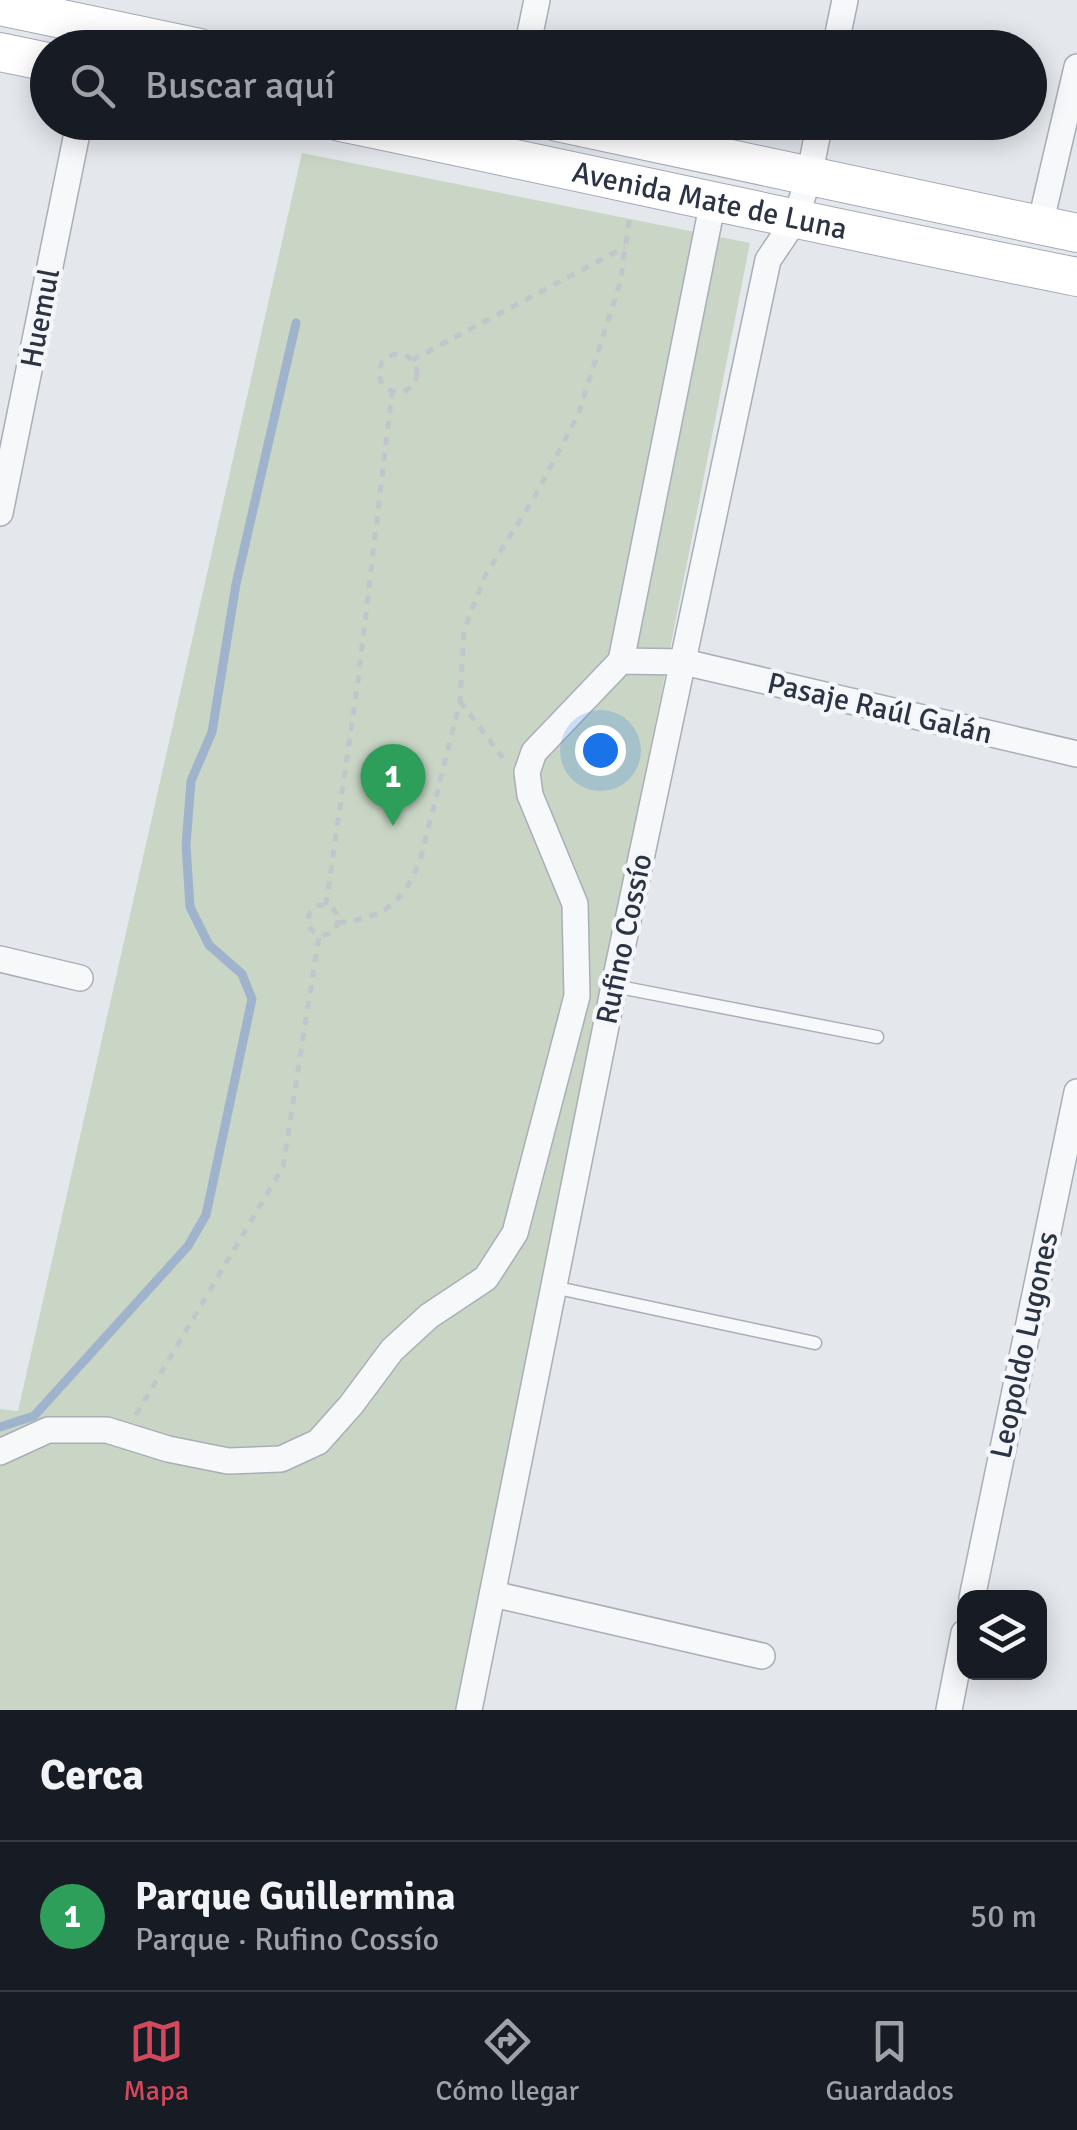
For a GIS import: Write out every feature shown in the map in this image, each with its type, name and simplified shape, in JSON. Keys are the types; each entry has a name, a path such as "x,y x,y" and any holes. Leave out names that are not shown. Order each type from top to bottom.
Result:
{"main road":[{"path":"0,6 102,30"},
{"path":"0,52 30,58"},
{"name":"Avenida Mate de Luna","path":"427,140 1077,278"},
{"name":"Avenida Mate de Luna","path":"639,140 1077,233"}],"street":[{"path":"531,30 537,0"},
{"path":"839,30 845,0"},
{"path":"1040,225 1077,66"},
{"name":"Huemul","path":"0,513 75,140"},
{"name":"Rufino Cossío","path":"469,1710 614,986 768,260 795,220 816,140"},
{"path":"0,1452 48,1430 108,1430 168,1449 228,1461 281,1459 318,1442 392,1350 429,1316 486,1278 515,1234 577,996 574,904 530,795 527,772 534,752 621,661 713,201"},
{"name":"Pasaje Raúl Galán","path":"621,661 684,662 1077,754"},
{"path":"0,959 80,978"},
{"name":"Leopoldo Lugones","path":"974,1590 1077,1092"},
{"path":"493,1594 762,1656"},
{"path":"948,1710 957,1667"}],"lane":[{"path":"614,986 877,1037"},
{"path":"552,1287 815,1343"}],"path":[{"path":"338,923 368,919 392,906 409,886 420,861 460,701 464,630 486,574 534,498 578,414 620,283 634,183"},
{"path":"412,360 626,247"},
{"path":"402,354 412,360 417,371 414,383 405,392 392,392 383,385 378,375 382,363 390,356 402,354"},
{"path":"326,905 358,680 392,392"},
{"path":"460,701 530,795"},
{"path":"326,905 338,916 338,923 334,931 319,936 306,922 316,906 326,905"},
{"path":"124,1434 283,1167 319,936"}],"green space":[{"path":"302,153 750,243 461,1710 0,1710 0,1409 18,1411"}],"waterway":[{"path":"0,1427 34,1416 188,1246 206,1215 252,999 242,974 209,945 190,907 186,845 191,781 212,732 236,584 296,323"}],"place":[{"name":"Parque Guillermina","path":"393,826"}]}
